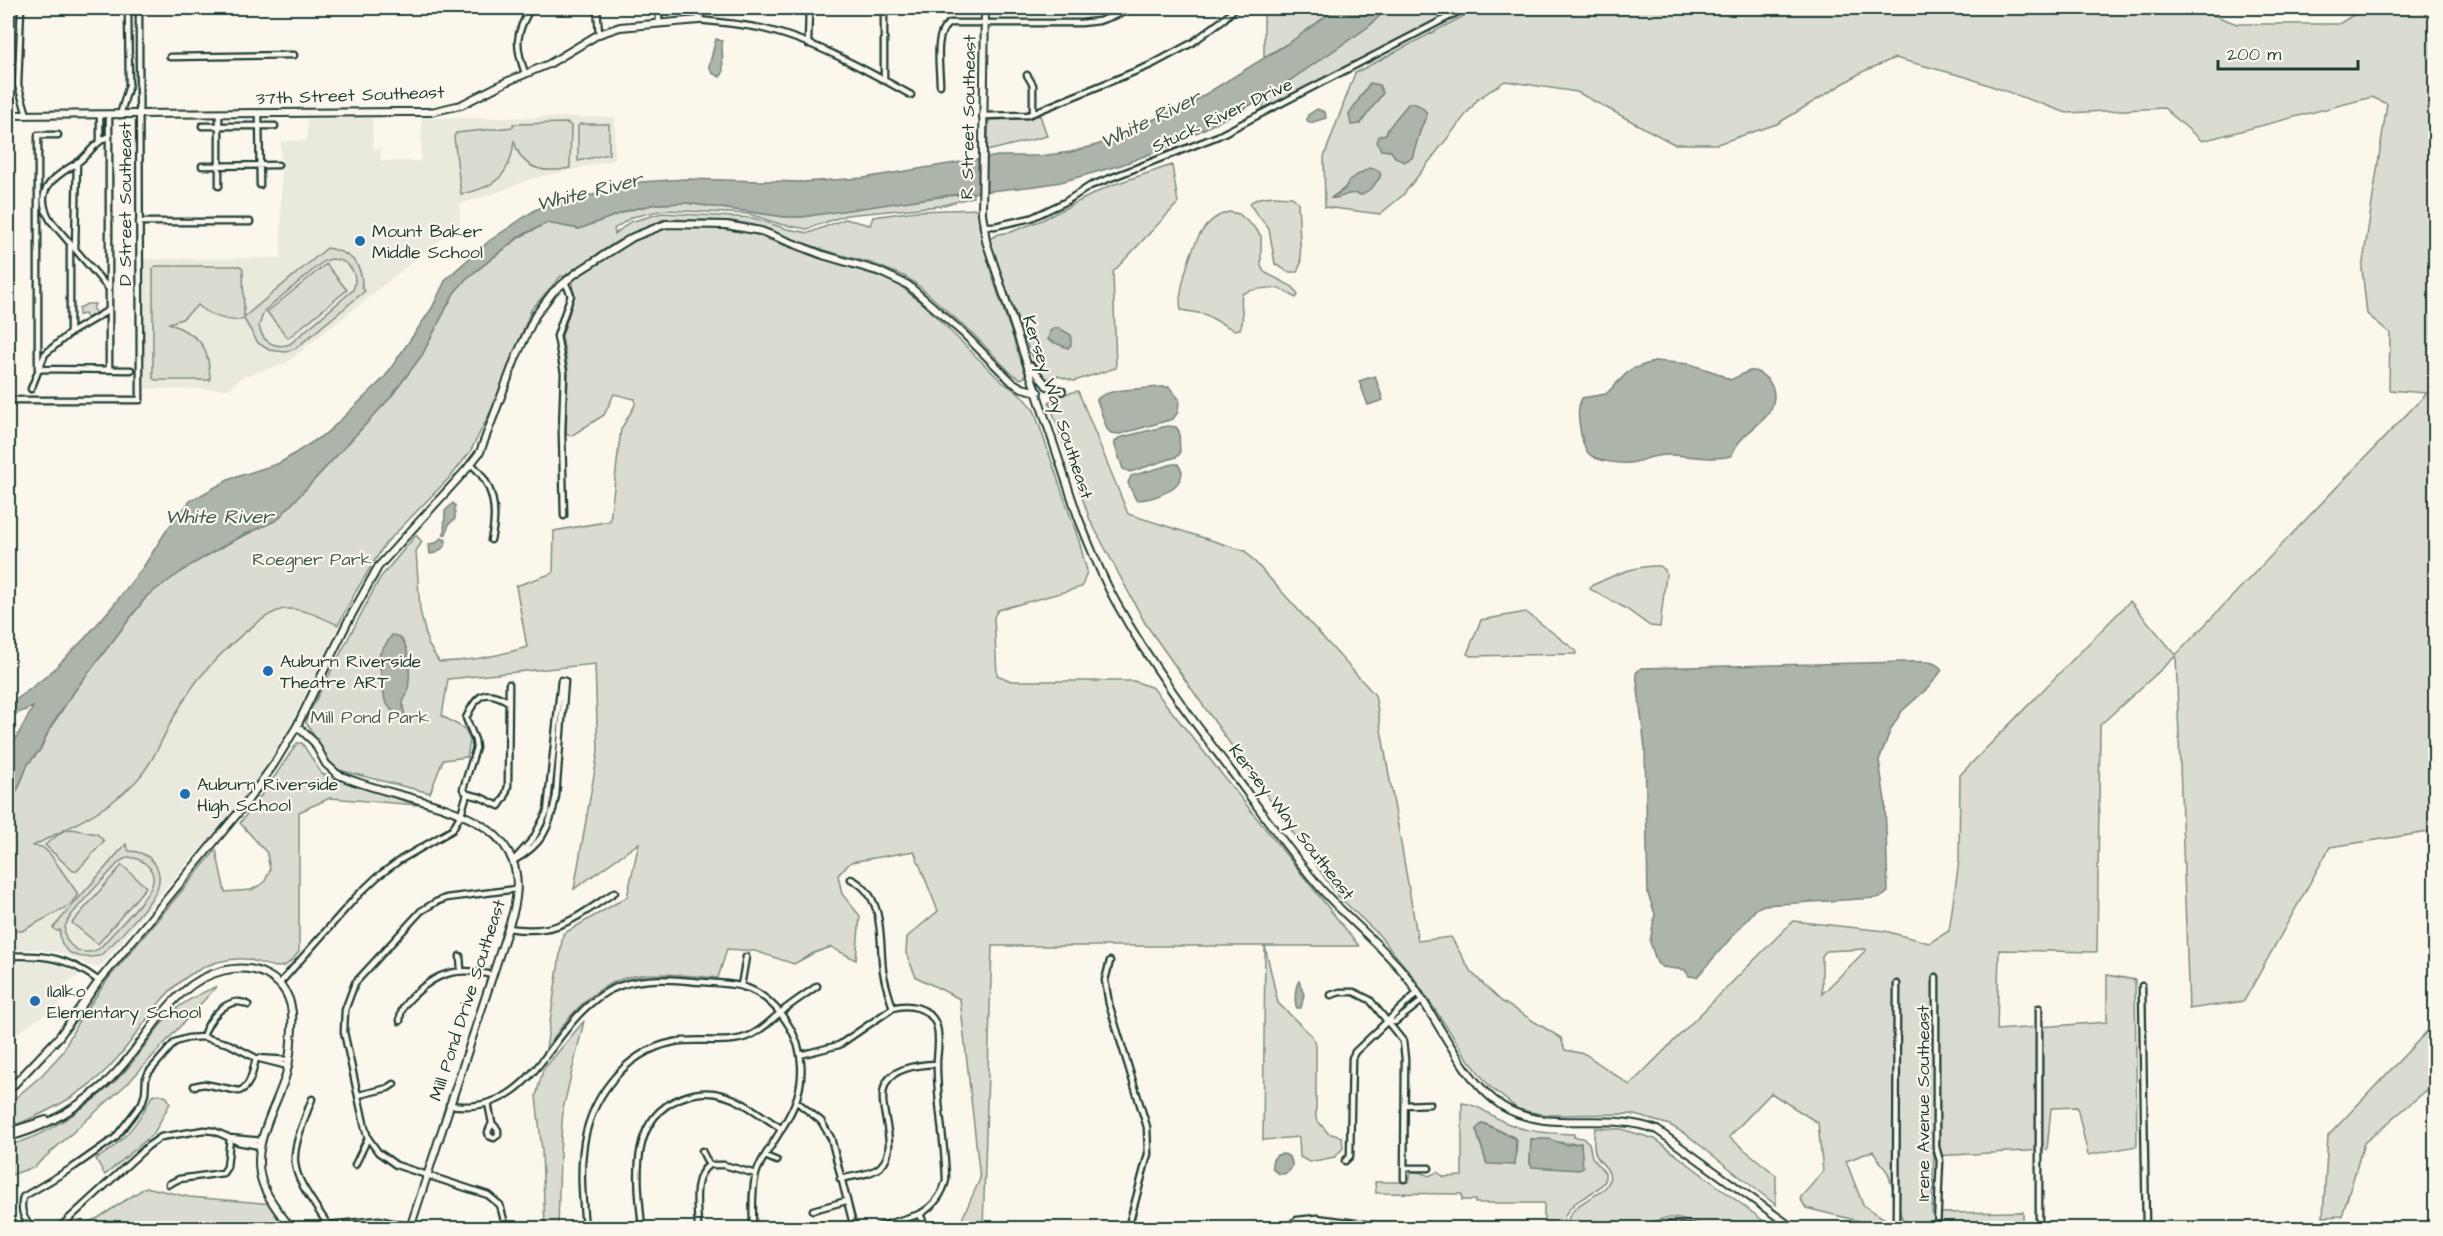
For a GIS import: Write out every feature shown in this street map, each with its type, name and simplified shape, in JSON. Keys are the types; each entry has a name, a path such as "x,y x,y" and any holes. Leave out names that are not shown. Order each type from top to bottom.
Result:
{"street":[{"path":"21,8 18,85 27,115"},
{"path":"120,116 129,85 128,8"},
{"name":"D Street Southeast","path":"8,400 140,400 139,8"},
{"path":"525,73 518,49 518,33 531,8"},
{"path":"597,8 599,34"},
{"path":"658,22 659,8"},
{"path":"699,20 702,8"},
{"path":"808,44 809,8"},
{"path":"884,8 884,80"},
{"name":"R Street Southeast","path":"983,226 982,116 985,8"},
{"path":"940,85 940,38 945,26 955,21 1099,21 1136,8"},
{"path":"982,116 1022,116 1033,113 1152,65 1215,26 1235,8"},
{"name":"Stuck River Drive","path":"983,226 995,226 1030,218 1096,184 1218,136 1466,8"},
{"name":"37th Street Southeast","path":"8,115 138,116 431,112 448,109 549,64 599,34 629,25 699,20 766,29 808,44 912,95"},
{"path":"170,57 294,56"},
{"path":"1027,75 1033,85 1033,113"},
{"path":"259,113 260,185"},
{"path":"219,114 219,186"},
{"path":"100,116 100,140"},
{"path":"109,116 109,369"},
{"path":"202,126 275,126"},
{"path":"38,369 38,135 58,135"},
{"path":"109,136 100,140 77,162 57,174 45,191 46,214 109,289"},
{"path":"75,248 77,162"},
{"path":"202,166 278,165"},
{"path":"38,190 45,191"},
{"path":"139,222 250,222"},
{"path":"8,1091 59,1037 99,981 243,807 274,764 297,726 347,623 378,567 471,464 487,436 516,357 536,316 547,299 564,282 633,237 659,226 685,223 748,228 898,279 933,305 1012,382 1022,388 1038,392"},
{"name":"Kersey Way Southeast","path":"983,226 986,241 1078,517 1095,560 1122,613 1163,677 1313,880 1404,973 1480,1086 1504,1107 1525,1116 1546,1120 1616,1120 1632,1122 1657,1131 1793,1228"},
{"path":"70,243 70,333"},
{"path":"564,282 571,295 557,336 564,373 562,433 564,516"},
{"path":"32,389 45,354 70,333 109,310"},
{"path":"1025,355 1041,381 1047,386 1062,391"},
{"path":"38,369 131,370"},
{"path":"471,464 485,479 492,495 495,517 491,540"},
{"path":"564,680 553,813 539,842 528,853 513,861 533,839 547,812 559,684 564,680"},
{"path":"466,795 480,797 499,806 505,797 508,786 509,684"},
{"path":"280,983 356,897 400,860 448,833 461,814 466,795 463,789 476,748 466,718 479,696 499,696 509,702"},
{"name":"Mill Pond Drive Southeast","path":"297,726 314,742 326,764 337,774 445,806 482,825 499,839 513,861 517,889 508,928 411,1228"},
{"path":"850,879 861,885 880,917 883,972 893,1008"},
{"path":"506,1228 503,1211 496,1200 488,1195 386,1160 368,1138 344,1022 349,994 360,976 421,911 436,902 458,896 517,889"},
{"path":"508,928 538,931 563,925 615,892"},
{"path":"8,956 60,958 99,981"},
{"path":"460,956 461,970"},
{"path":"741,986 746,957"},
{"path":"1110,961 1105,980 1109,1004 1148,1127 1150,1144 1128,1228"},
{"path":"8,1137 42,1126 84,1100 114,1075 170,1006 183,992 199,981 233,969 260,971 280,983 289,999 293,1016 288,1063 261,1143 260,1168 264,1186 291,1228"},
{"path":"400,1021 402,1008 420,988 437,976 461,970 492,975"},
{"name":"Irene Avenue Southeast","path":"1936,977 1936,1147 1941,1161 1937,1228"},
{"path":"449,1106 464,1107 488,1103 511,1093 534,1073 574,1018 607,992 630,982 659,979 741,986 758,994 780,1013 792,1033 800,1055 802,1077 797,1102 756,1174 753,1190 753,1228"},
{"path":"1896,1228 1897,984"},
{"path":"585,1228 582,1165 586,1134 596,1105 616,1075 628,1063 653,1049 685,1040 728,1040 750,1036 817,986"},
{"path":"2142,986 2146,1228"},
{"path":"1331,995 1340,992 1362,995 1370,1000 1403,1041 1404,1179"},
{"path":"1345,1161 1350,1156 1354,1052 1417,993"},
{"path":"203,1037 207,1023 232,1002 242,1001 248,1005"},
{"path":"1389,1021 1395,1022 1422,1001"},
{"path":"800,1055 839,1045 893,1008 910,1005 926,1012 933,1019 938,1033 937,1098 946,1180 944,1189 937,1201 920,1214 875,1228"},
{"path":"2039,1008 2040,1228"},
{"path":"34,1228 24,1220 22,1201 26,1193 75,1166 115,1138 142,1103 147,1075 170,1046 180,1039 203,1037 229,1044 256,1058 288,1063"},
{"path":"194,1086 204,1084 243,1090 247,1086 256,1058"},
{"path":"840,1179 874,1171 884,1162 888,1144 883,1095 891,1078 908,1067 937,1065"},
{"path":"359,1095 388,1088 394,1083"},
{"path":"642,1228 638,1178 640,1149 649,1126 669,1105 694,1094 719,1094 734,1100 782,1129"},
{"path":"312,1099 295,1146 294,1166 302,1186 326,1227 379,1220 411,1228"},
{"path":"797,1102 816,1116 826,1128 834,1148 854,1228"},
{"path":"488,1103 492,1123"},
{"path":"1405,1105 1430,1104"},
{"path":"8,1132 63,1113"},
{"path":"54,1228 61,1226 148,1146 161,1137 209,1130 230,1138 261,1143"},
{"path":"169,1184 179,1179 223,1173 227,1167 230,1138"},
{"path":"355,1165 368,1138"},
{"path":"702,1151 709,1166"},
{"path":"765,1156 777,1161"},
{"path":"698,1228 698,1182 701,1174 709,1166 724,1165 756,1174"},
{"path":"1404,1168 1429,1168"},
{"path":"813,1210 846,1201"},
{"path":"920,1214 926,1228"},
{"path":"1286,1228 1291,1223 1307,1218 1324,1218 1371,1225 1513,1228"},
{"path":"1654,1228 1670,1226 1690,1228"},
{"path":"1819,1228 1843,1228"},
{"path":"2393,1228 2436,1228"}],"shaded area":[{"path":"8,8 13,8 14,110 8,110"},
{"name":"Mount Baker Middle School","path":"615,117 615,160 531,179 460,204 460,224 286,363 240,378 229,389 145,389 144,259 281,258 281,141 307,141 307,119 372,118 373,148 381,149 381,161 421,161 422,118"},
{"path":"8,214 13,214 14,393 8,393"},
{"name":"Auburn Riverside High School","path":"288,609 324,618 338,625 285,736 243,801 173,879 103,964 95,968 62,953 37,949 8,950 8,859 145,771 200,676 251,627 274,613"},
{"name":"Ilalko Elementary School","path":"8,962 51,962 81,975 66,983 68,995 56,1007 8,1039"}],"green space":[{"path":"1264,8 1337,8 1292,41 1264,57"},
{"path":"1388,8 1463,8 1263,113 1264,98 1368,27"},
{"path":"1479,8 2194,8 2237,24 2339,24 2364,8 2435,8 2435,831 2330,847 2244,1001 2189,1009 2176,656 2100,725 2097,952 1999,950 1997,1030 2107,1022 2107,975 2135,980 2137,1146 2088,1155 2077,1107 2051,1108 2047,1150 1934,1156 1932,1213 2023,1212 2023,1227 1905,1228 1888,1173 1873,1151 1846,1161 1863,1205 1888,1221 1888,1228 1806,1208 1800,1198 1823,1172 1818,1123 1771,1093 1729,1137 1776,1175 1776,1205 1687,1135 1670,1125 1631,1114 1545,1115 1518,1109 1490,1087 1468,1059 1412,975 1379,935 1337,895 1145,623 1090,520 1049,402 1055,396 1078,391 1128,514 1245,551 1375,695 1418,941 1451,937 1471,972 1501,1001 1561,1038 1565,1050 1585,1054 1630,1085 1793,921 1885,931 1929,943 1949,931 1959,861 1960,775 2130,601 2176,655 2427,393 2389,390 2390,333 2367,314 2362,269 2387,104 2372,97 2202,141 2164,108 2067,113 1966,77 1895,58 1862,72 1777,124 1717,144 1674,144 1577,92 1505,81 1478,99 1403,195 1380,214 1325,207 1324,157 1355,73","holes":["1369,84 1383,93 1360,124 1349,114","1409,103 1415,104 1427,115 1412,158 1395,157 1391,151 1384,150 1380,136 1386,134","1380,178 1362,195 1350,192 1332,197 1346,187","1866,950 1822,994 1822,956 1826,951"]},
{"path":"1040,115 1047,136 987,151 989,120 1025,119"},
{"path":"568,123 571,126 570,168 543,170 535,168 522,158 514,140 509,163 499,178 483,188 461,194 454,137 456,133 513,127 513,124"},
{"path":"580,124 609,124 609,154 578,161 578,126"},
{"path":"1172,165 1178,203 1113,272 1116,368 1074,381 1058,376 1046,379 1026,343 989,239 1042,220 1109,186"},
{"name":"Roegner Park","path":"973,193 973,197 940,206 846,215 807,229 780,224 749,214 664,210 632,217 614,229 615,234 630,222 662,213 753,218 787,229 809,233 845,219 870,225 873,217 916,211 980,209 991,271 1025,377 1021,379 1012,374 972,333 919,286 906,277 871,263 827,251 750,224 732,221 664,219 616,242 563,277 561,276 531,310 495,403 470,452 452,475 385,544 338,625 306,612 286,609 276,612 253,626 208,668 197,682 137,780 96,813 33,846 42,847 50,854 78,894 70,905 22,931 16,931 8,913 8,801 18,789 28,764 40,750 50,728 76,689 147,596 185,564 277,520 390,398 422,355 454,293 466,279 520,237 547,223 579,229 630,210 656,204 686,203 785,217 802,217 858,207"},
{"path":"1292,197 1298,202 1301,263 1297,272 1289,272 1275,264 1269,229 1250,205 1259,198"},
{"path":"1229,212 1239,214 1261,236 1261,266 1264,272 1293,287 1298,295 1296,298 1283,290 1274,288 1256,289 1242,294 1242,325 1240,329 1234,330 1204,314 1181,310 1180,303 1185,274 1198,238 1210,222"},
{"name":"Mill Pond Park","path":"676,226 746,231 818,258 894,281 925,306 1002,382 1020,394 1034,410 1087,571 1082,587 998,610 994,617 997,675 1011,681 1134,681 1153,688 1359,946 992,946 983,1228 958,1228 980,1179 960,999 916,977 906,953 907,937 938,911 914,851 851,862 838,875 842,894 860,916 856,960 831,947 794,964 755,951 727,949 718,978 648,974 625,978 613,982 590,997 561,1027 546,1049 563,934 627,897 639,843 574,889 598,752 595,664 448,679 442,716 465,729 470,741 467,757 443,760 430,793 339,770 332,766 305,721 380,578 416,535 422,542 416,551 420,610 428,644 439,662 484,658 527,647 516,586 553,573 554,531 610,521 621,429 635,405 635,399 614,394 604,415 571,436 566,434 568,370 562,336 572,304 573,280 635,240"},
{"path":"327,248 342,252 354,260 360,272 362,288 365,291 296,348 286,352 269,350 258,343 244,319 220,318 198,305 182,319 169,323 189,333 201,344 208,358 210,380 155,380 153,378 153,269 156,266 240,266 243,269 244,317","holes":["338,260 352,269 355,279 353,290 290,344 279,346 266,340 259,326 264,311 324,261"]},
{"path":"326,264 347,290 288,338 267,312"},
{"path":"87,304 95,304 93,309 96,313 87,319 85,314 79,315 79,308"},
{"path":"1660,566 1666,574 1660,627 1650,626 1625,608 1590,589 1591,586 1625,572 1642,567"},
{"path":"1526,612 1575,650 1576,654 1471,656 1467,654 1481,620"},
{"path":"297,743 302,743 322,774 418,805 330,798 299,812 299,952 293,959 282,967 245,959 231,960 211,964 193,973 171,990 120,1055 86,1088 18,1124 12,1121 9,1113 13,1100 41,1076 62,1053 78,1022 108,979 216,850 225,892 251,890 264,883 270,870 267,853 240,823"},
{"path":"72,829 97,834 104,841 77,871 73,871 45,845 63,831"},
{"path":"126,844 129,851 143,854 154,862 159,881 154,895 131,924 99,956 84,957 71,953 62,944 60,930 53,928","holes":["128,857 145,863 152,872 153,883 150,889 134,911 101,947 94,951 79,951 68,942 65,935 68,920 119,862"]},
{"path":"122,865 146,887 98,944 72,923"},
{"path":"1265,946 1278,1003 1312,1036 1316,1045 1316,1119 1328,1133 1342,1137 1343,1148 1335,1157 1309,1162 1300,1157 1299,1137 1263,1140"},
{"path":"217,986 129,1082 34,1167 8,1176 8,1145 23,1141 55,1126 88,1104 127,1069 172,1012 189,1000"},
{"path":"584,1021 563,1109 558,1228 545,1228 542,1151 536,1096 543,1070"},
{"path":"2435,1023 2435,1083 2364,1143 2342,1216 2323,1217 2328,1136"},
{"path":"159,1094 167,1097 170,1103 154,1133 105,1175 96,1159 121,1140 135,1124 152,1096"},
{"path":"1462,1103 1475,1106 1517,1127 1541,1132 1574,1134 1574,1137 1583,1138 1589,1143 1592,1157 1605,1173 1605,1181 1594,1192 1568,1210 1562,1228 1544,1228 1544,1203 1475,1203 1475,1200 1462,1200 1462,1194 1376,1193 1375,1182 1409,1182 1411,1172 1429,1176 1437,1172 1444,1177 1462,1176","holes":["1483,1123 1514,1137 1517,1141 1515,1165 1486,1162 1476,1130","1531,1139 1581,1143 1581,1169 1532,1167 1530,1163"]},
{"path":"1595,1128 1621,1129 1655,1139 1773,1228 1723,1229 1671,1218 1652,1222 1640,1228 1566,1228 1573,1211 1601,1192 1609,1181 1610,1176 1607,1169 1596,1156"},
{"path":"146,1187 189,1197 274,1204 291,1228 72,1228 98,1218"}],"water":[{"name":"White River","path":"1337,8 1388,8 1368,27 1264,98 1171,146 1121,165 1061,182 943,196 802,217 785,217 686,203 656,204 630,210 579,229 547,223 520,236 466,279 454,293 422,355 390,398 277,520 243,535 191,565 147,596 76,689 50,728 40,750 28,764 18,789 8,801 8,753 33,707 8,717 8,706 49,674 85,638 144,566 168,528 190,501 230,479 280,463 328,432 384,378 432,308 446,279 489,241 535,210 554,202 598,194 641,182 685,179 802,182 863,178 998,156 1039,156 1071,152 1100,144 1196,100 1292,41"},
{"path":"716,39 722,41 723,73 720,77 712,73 709,66"},
{"path":"1370,83 1379,85 1383,93 1360,124 1351,125 1349,114"},
{"path":"1409,103 1420,106 1427,115 1412,158 1404,162 1395,157 1391,151 1381,150 1377,142 1379,136 1386,134"},
{"path":"1317,109 1325,112 1326,118 1310,123 1307,120 1308,115"},
{"path":"1369,168 1378,170 1381,175 1373,187 1362,195 1347,194 1331,198 1344,190 1349,180"},
{"path":"1055,328 1071,335 1071,345 1068,348 1048,340 1050,331"},
{"path":"1655,361 1690,364 1730,380 1748,371 1756,372 1767,379 1771,385 1774,393 1773,404 1767,416 1746,434 1731,456 1707,458 1662,455 1624,463 1610,462 1591,455 1584,445 1579,425 1582,398 1606,394 1630,370"},
{"path":"1375,376 1383,400 1368,405 1359,381"},
{"path":"1169,387 1179,399 1178,412 1173,419 1120,434 1111,433 1107,429 1097,400 1101,396 1116,391"},
{"path":"1167,426 1176,427 1179,431 1180,454 1130,472 1123,469 1114,443 1119,438"},
{"path":"1178,464 1182,471 1181,478 1172,489 1158,496 1136,500 1128,483 1131,476"},
{"path":"453,503 455,519 449,524 444,535 445,511"},
{"path":"441,538 446,540 445,546 436,553 430,554 429,544 436,543"},
{"path":"392,635 399,637 403,642 408,659 408,687 403,701 407,722 402,725 385,701 379,660 380,653"},
{"path":"1922,662 1935,664 1942,670 1929,687 1902,711 1891,729 1879,760 1885,801 1888,892 1876,898 1764,905 1757,908 1697,977 1689,976 1685,970 1662,967 1657,963 1650,942 1655,914 1648,894 1645,748 1636,673 1641,668"},
{"path":"1299,981 1304,995 1301,1008 1297,1008 1295,994"},
{"path":"1483,1123 1516,1139 1515,1165 1487,1164 1476,1129"},
{"path":"1531,1139 1549,1139 1566,1145 1581,1143 1583,1167 1579,1170 1532,1167 1530,1163"},
{"path":"1282,1154 1289,1157 1292,1164 1289,1171 1282,1174 1275,1171 1272,1164 1275,1157"}],"place":[{"name":"Mount Baker Middle School","path":"360,241"},
{"name":"Auburn Riverside Theatre ART","path":"268,671"},
{"name":"Auburn Riverside High School","path":"185,794"},
{"name":"Ilalko Elementary School","path":"35,1001"}]}
